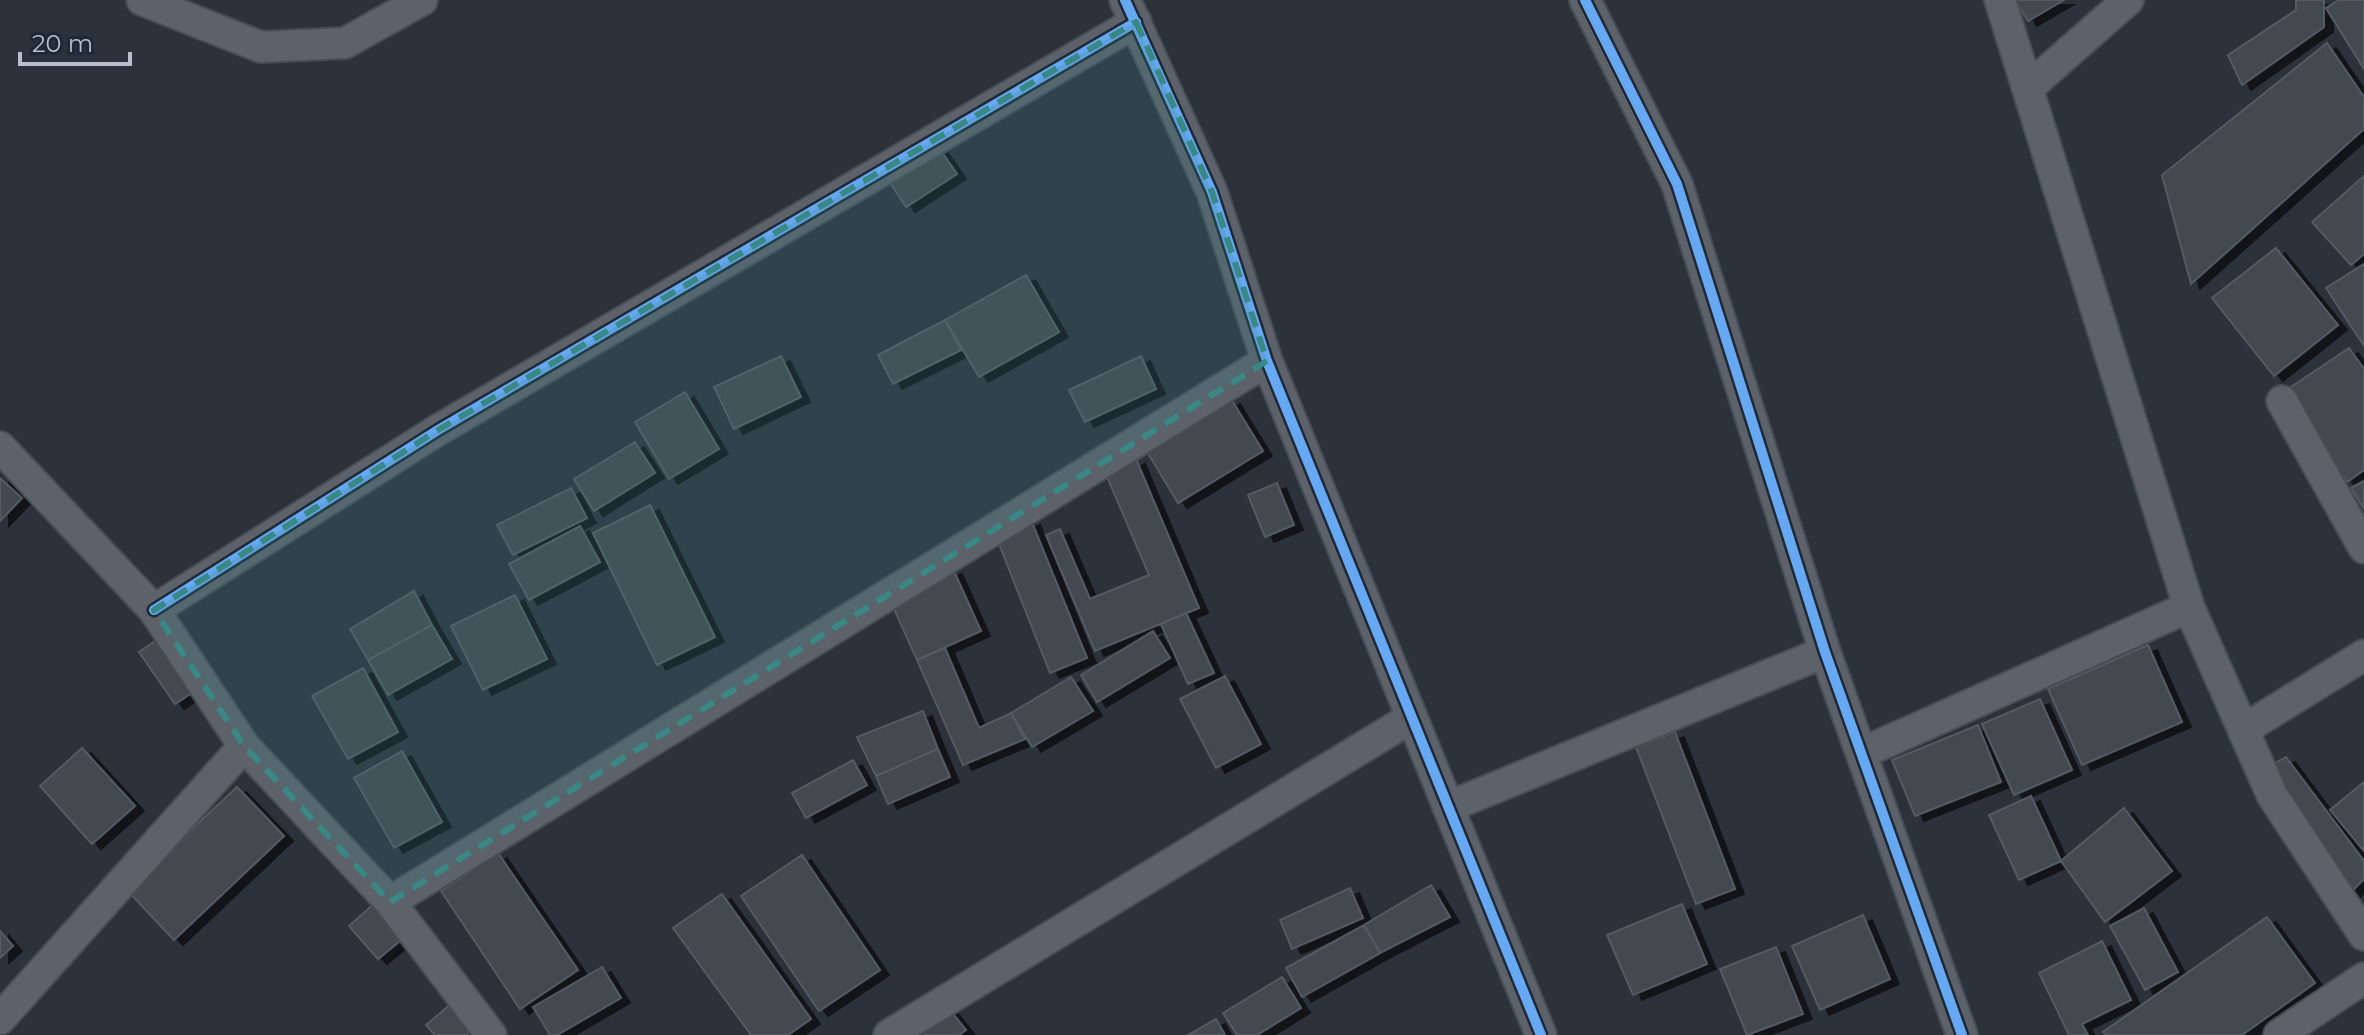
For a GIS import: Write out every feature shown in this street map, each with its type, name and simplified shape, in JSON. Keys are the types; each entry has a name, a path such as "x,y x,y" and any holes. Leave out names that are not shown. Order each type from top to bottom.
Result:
{"street":[{"path":"142,0 261,47 345,43 422,0"},
{"path":"1585,0 1677,184 1825,652 1962,1035"},
{"path":"2000,0 2189,607 2272,795 2364,935"},
{"path":"2029,87 2128,0"},
{"path":"154,610 438,430 1130,11 1212,192 1267,361 1541,1035"},
{"path":"390,902 1267,361"},
{"path":"2282,401 2364,548"},
{"path":"0,447 154,610 244,746 390,902 491,1035"},
{"path":"1862,753 2189,607"},
{"path":"1448,807 1825,652"},
{"path":"2243,730 2364,655"},
{"path":"889,1035 1411,718"},
{"path":"0,1019 244,746"},
{"path":"2279,1035 2364,978"}],"highlighted area":[{"path":"1136,22 1212,192 1267,361 390,902 244,746 154,610 438,430"}],"building":[{"path":"2015,0 2064,0 2028,21"},
{"path":"2296,0 2324,0 2324,27 2242,85 2228,55 2296,10"},
{"path":"2339,0 2364,0 2364,69 2326,8"},
{"path":"2327,43 2364,97 2364,129 2191,284 2162,175"},
{"path":"937,145 957,174 906,207 887,178"},
{"path":"2364,176 2364,254 2351,265 2312,222"},
{"path":"2276,248 2338,325 2274,376 2212,298"},
{"path":"2364,264 2364,346 2326,288"},
{"path":"1026,275 1059,332 979,377 945,320"},
{"path":"945,320 961,350 893,384 878,355"},
{"path":"2349,348 2364,369 2364,470 2347,482 2285,391"},
{"path":"781,356 801,397 734,429 714,387"},
{"path":"1141,356 1156,389 1085,422 1069,390"},
{"path":"685,392 719,449 669,479 635,422"},
{"path":"1231,399 1263,451 1178,503 1146,450"},
{"path":"635,442 655,473 594,511 574,479"},
{"path":"1136,459 1199,608 1095,651 1046,535 1060,529 1090,599 1149,575 1105,472"},
{"path":"0,478 22,498 0,521"},
{"path":"2364,481 2364,509 2351,488"},
{"path":"1277,483 1294,525 1265,537 1248,495"},
{"path":"571,488 587,518 513,555 497,525"},
{"path":"650,505 715,637 657,665 593,533"},
{"path":"1031,520 1087,658 1050,673 995,534"},
{"path":"580,526 600,562 529,600 509,564"},
{"path":"953,569 981,631 917,660 889,598"},
{"path":"414,591 432,625 368,660 350,629"},
{"path":"515,595 547,659 483,690 451,626"},
{"path":"1186,613 1214,673 1188,684 1161,624"},
{"path":"432,625 452,659 388,695 368,660"},
{"path":"1153,631 1170,658 1097,702 1081,675"},
{"path":"160,638 196,690 175,704 139,652"},
{"path":"2148,645 2182,722 2082,765 2048,689"},
{"path":"945,648 979,728 1011,713 1025,739 963,765 917,660"},
{"path":"363,668 398,732 348,759 312,696"},
{"path":"1225,676 1261,744 1216,768 1180,699"},
{"path":"1071,677 1093,711 1032,747 1011,713"},
{"path":"2040,699 2072,770 2014,795 1982,724"},
{"path":"923,711 938,749 876,776 857,737"},
{"path":"1978,725 2001,782 1915,816 1892,760"},
{"path":"1675,732 1735,889 1696,904 1636,747"},
{"path":"82,748 135,806 92,844 40,786"},
{"path":"938,749 950,777 888,804 876,776"},
{"path":"402,751 442,822 394,848 354,778"},
{"path":"2286,757 2364,861 2364,879 2349,894 2270,766"},
{"path":"853,760 867,785 806,818 792,793"},
{"path":"2364,782 2364,851 2330,810"},
{"path":"237,787 284,836 174,940 127,890"},
{"path":"2031,796 2061,861 2019,880 1989,815"},
{"path":"2124,808 2172,871 2105,922 2061,861"},
{"path":"498,853 578,970 520,1009 441,891"},
{"path":"802,855 880,970 819,1011 741,896"},
{"path":"1431,885 1450,917 1380,953 1364,925"},
{"path":"1350,888 1363,918 1292,949 1280,920"},
{"path":"722,894 811,1019 788,1035 751,1035 673,928"},
{"path":"377,901 406,936 378,959 349,926"},
{"path":"1682,904 1707,964 1633,995 1607,935"},
{"path":"2144,908 2178,972 2145,990 2110,926"},
{"path":"1863,915 1890,979 1820,1010 1792,946"},
{"path":"2267,917 2315,983 2242,1035 2106,1035 2103,1032"},
{"path":"1364,925 1380,953 1302,997 1286,968"},
{"path":"0,931 13,946 0,958"},
{"path":"2102,941 2131,1000 2082,1024 2088,1035 2069,1035 2039,973"},
{"path":"1776,947 1803,1014 1747,1035 1720,969"},
{"path":"602,967 621,998 557,1035 550,1035 533,1007"},
{"path":"1282,977 1301,1008 1257,1035 1237,1035 1223,1013"},
{"path":"452,1003 474,1029 466,1035 435,1035 426,1025"},
{"path":"949,1009 966,1030 959,1035 914,1035"},
{"path":"1216,1019 1225,1035 1188,1035"}],"cycle path":[{"path":"1125,0 1212,192 1267,361 1541,1035"},
{"path":"1585,0 1677,184 1825,652 1962,1035"},
{"path":"154,610 438,430 1136,22"}]}
